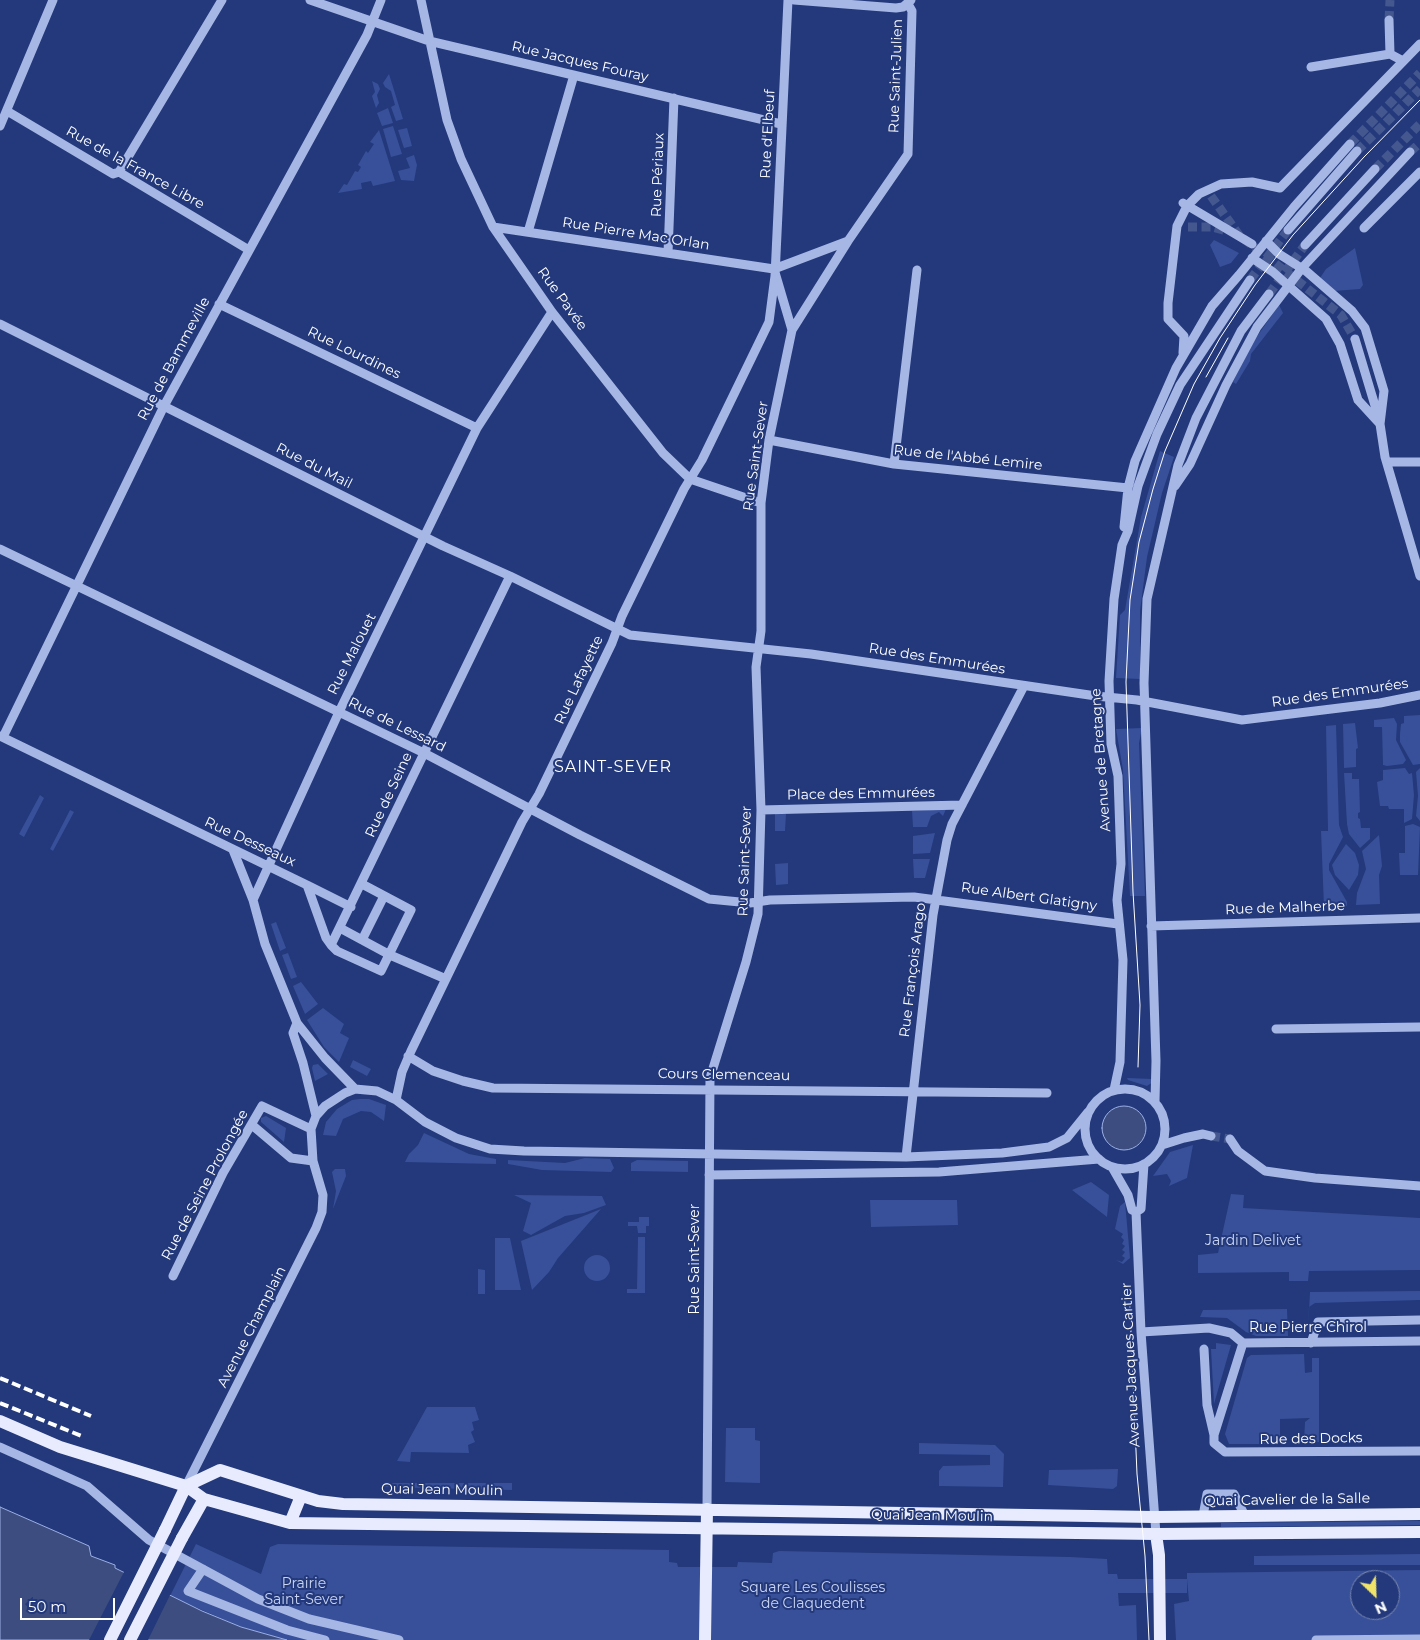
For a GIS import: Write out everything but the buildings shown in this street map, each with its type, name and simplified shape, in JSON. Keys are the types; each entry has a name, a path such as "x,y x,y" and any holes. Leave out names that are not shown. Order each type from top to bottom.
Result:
{"main road":[{"path":"0,1421 60,1447 186,1486 204,1499 130,1640"},
{"name":"Quai Jean Moulin","path":"186,1486 220,1470 301,1496 343,1504 1154,1517"},
{"path":"110,1640 186,1486"},
{"path":"290,1523 301,1496"},
{"name":"Quai Jean Moulin","path":"204,1499 290,1523 1156,1534"},
{"path":"614,1508 614,1527"},
{"path":"706,1640 707,1509"},
{"name":"Quai Cavelier de la Salle","path":"1154,1517 1420,1514"},
{"path":"1160,1640 1159,1573 1156,1534 1420,1532"}],"street":[{"path":"0,126 52,0"},
{"path":"119,172 222,0"},
{"name":"Rue Jacques Fouray","path":"310,0 430,41 781,124"},
{"name":"Rue de Bammeville","path":"1,737 164,406 374,23 381,0"},
{"name":"Rue Pavée","path":"421,0 447,120 461,159 494,227 552,312 663,453 690,479 761,503"},
{"name":"Rue d'Elbeuf","path":"774,269 788,0"},
{"path":"794,0 896,8 909,2"},
{"name":"Rue Saint-Julien","path":"908,154 912,11 909,2"},
{"path":"1389,20 1390,54"},
{"path":"1183,355 1184,336 1168,318 1168,303 1177,226 1185,204 1199,194 1221,184 1252,182 1280,188 1419,46"},
{"path":"1311,67 1390,54 1403,61"},
{"path":"528,232 574,75"},
{"name":"Rue Périaux","path":"668,253 674,98"},
{"name":"Rue de la France Libre","path":"7,110 113,174 119,172 249,250"},
{"path":"1122,545 1128,488 1135,461 1149,426 1183,355 1212,306 1350,144"},
{"path":"1288,230 1357,151"},
{"path":"1171,492 1190,464 1240,356 1257,327 1302,268 1410,152"},
{"name":"Rue Saint-Sever","path":"707,1509 710,1078 758,914 761,810 756,667 761,631 761,503 769,440 792,330 848,241 908,154"},
{"path":"1306,245 1375,169"},
{"path":"1364,228 1420,172"},
{"path":"1185,204 1252,244"},
{"name":"Rue Pierre Mac Orlan","path":"494,227 774,269"},
{"path":"774,269 848,241"},
{"path":"1266,241 1279,254 1302,268 1352,311 1365,328 1384,391 1380,424"},
{"path":"1252,258 1273,272 1326,319 1335,333 1358,400 1380,424"},
{"name":"Rue Saint-Sever","path":"774,269 792,330"},
{"name":"Rue Lafayette","path":"396,1100 408,1056 608,652 617,629 690,479 702,460 769,322 774,269"},
{"path":"894,464 917,270"},
{"name":"Avenue de Bretagne","path":"1114,1090 1119,1071 1123,1016 1122,950 1118,924 1117,896 1121,864 1118,776 1110,726 1109,681 1114,599 1122,545 1128,531 1138,486 1157,434 1180,385 1250,280"},
{"path":"1155,1101 1145,702 1147,599 1171,492 1190,434 1212,386 1242,331 1269,294"},
{"name":"Rue Lourdines","path":"219,304 477,428"},
{"name":"Rue Malouet","path":"253,900 339,712 426,538 477,428 552,312"},
{"name":"Rue du Mail","path":"0,324 426,538 510,576 631,635 759,647"},
{"path":"1355,339 1380,424 1387,462 1420,576"},
{"name":"Rue de l'Abbé Lemire","path":"769,440 894,464 1128,488"},
{"path":"1387,462 1420,462"},
{"name":"Rue de Lessard","path":"0,549 424,753 530,809 709,898 757,902"},
{"name":"Rue de Seine","path":"331,946 510,576"},
{"name":"Rue des Emmurées","path":"759,647 1145,702 1242,720 1380,703 1420,695"},
{"name":"Rue François Arago","path":"906,1157 936,899 947,840 962,805 1024,686"},
{"name":"Rue Desseaux","path":"1,737 233,850 268,864 351,908"},
{"name":"Place des Emmurées","path":"761,810 962,805"},
{"path":"233,850 253,900 265,944 297,1023 325,1058 355,1089"},
{"path":"307,885 326,938 331,946 337,951 381,971 411,910 362,884"},
{"path":"362,940 384,896"},
{"path":"757,902 770,900 904,897 936,899"},
{"name":"Rue Albert Glatigny","path":"936,899 1118,924"},
{"name":"Rue de Malherbe","path":"1151,926 1420,918"},
{"path":"340,928 390,955 446,980"},
{"path":"297,1023 293,1033 303,1063 316,1116"},
{"path":"1276,1029 1420,1027"},
{"name":"Cours Clemenceau","path":"408,1056 433,1071 493,1088 710,1088 1047,1093"},
{"path":"311,1129 316,1116 335,1098 355,1089 377,1091 396,1100 425,1122 456,1138 490,1149 906,1157 1002,1153 1049,1147 1067,1138 1100,1096 1114,1090 1126,1088 1139,1090 1155,1101 1162,1112 1165,1122 1165,1134 1162,1145 1155,1156 1144,1164 1130,1169 1112,1167 1099,1159 1090,1149 1085,1127 1088,1112"},
{"name":"Rue de Seine Prolongée","path":"173,1276 223,1173 262,1106 311,1129"},
{"path":"252,1125 291,1158 313,1161"},
{"name":"Avenue Champlain","path":"186,1486 316,1228 322,1212 323,1195 313,1161 311,1129"},
{"path":"1162,1145 1207,1135"},
{"path":"1230,1138 1238,1151 1265,1171 1315,1178 1420,1186"},
{"path":"709,1175 939,1172 1099,1159"},
{"name":"Avenue Jacques Cartier","path":"1136,1212 1141,1209 1144,1164"},
{"name":"Avenue Jacques Cartier","path":"1112,1167 1128,1195 1132,1210 1136,1212 1141,1332 1156,1534"},
{"path":"1312,1343 1318,1322 1420,1320"},
{"name":"Rue Pierre Chirol","path":"1141,1332 1209,1328 1231,1333 1243,1343 1420,1341"},
{"path":"1214,1435 1243,1343"},
{"name":"Rue des Docks","path":"1204,1349 1208,1406 1214,1443 1225,1452 1235,1454 1420,1451"},
{"path":"0,1447 87,1486 149,1540 258,1599 309,1619 399,1640"},
{"path":"1204,1516 1207,1494 1234,1494 1245,1516"},
{"path":"203,1569 188,1591 288,1630 325,1640"},
{"path":"1316,1640 1420,1639"}],"green space":[{"path":"389,74 403,119 396,121 391,107 395,105 391,91 383,83"},
{"path":"372,81 378,84 380,89 377,95 379,103 376,108 372,96 375,92"},
{"path":"388,108 393,123 382,126 377,113"},
{"path":"393,126 402,154 391,157 383,129"},
{"path":"407,128 412,146 404,148 398,130"},
{"path":"379,130 395,181 373,186 371,181 361,183 362,189 338,193 344,184 347,185 355,171 358,172 361,167 358,165 366,151 368,153 374,144 370,142"},
{"path":"414,155 417,165 414,181 401,180 398,171 410,168 406,158"},
{"path":"1214,240 1239,253 1231,263 1220,267 1210,245"},
{"path":"1355,248 1363,285 1360,289 1334,291 1320,278 1326,269"},
{"path":"1279,305 1283,313 1251,354 1250,361 1236,384 1233,382 1251,345"},
{"path":"1160,451 1174,457 1162,493 1147,557 1140,611 1140,679 1116,678 1120,615 1125,610 1141,517"},
{"path":"1420,715 1420,764 1413,765 1400,742 1401,724 1404,723 1404,716"},
{"path":"1394,718 1397,724 1396,740 1406,760 1403,764 1387,766 1383,765 1382,727 1374,727 1374,720"},
{"path":"1355,723 1358,748 1356,749 1356,767 1344,768 1343,724"},
{"path":"1336,725 1339,825 1343,837 1329,864 1329,870 1347,902 1347,906 1324,907 1321,831 1328,831 1326,726"},
{"path":"1142,728 1139,743 1145,896 1130,896 1123,770 1116,729"},
{"path":"1405,768 1409,774 1412,773 1414,795 1412,819 1404,823 1404,809 1389,809 1388,806 1380,806 1377,782 1383,780 1383,770"},
{"path":"1420,768 1420,821 1416,816 1418,796 1416,772"},
{"path":"1344,773 1352,773 1352,779 1359,779 1360,812 1358,813 1358,818 1360,819 1361,828 1370,828 1370,839 1360,848 1349,834"},
{"path":"40,795 44,798 24,837 19,834"},
{"path":"946,809 943,816 939,812 931,816 927,827 913,827 912,811"},
{"path":"70,810 74,812 53,851 50,849"},
{"path":"775,813 786,814 785,831 775,831"},
{"path":"1413,824 1420,827 1418,875 1400,875 1399,853 1405,853 1405,826"},
{"path":"935,833 930,853 913,854 913,836"},
{"path":"1379,835 1382,866 1379,875 1380,904 1356,905 1357,893 1366,869 1362,851"},
{"path":"1346,844 1355,853 1359,865 1358,875 1349,890 1335,875 1332,865"},
{"path":"913,859 930,859 925,878 914,878"},
{"path":"788,863 788,884 776,885 775,864"},
{"path":"276,922 286,948 280,951 271,924"},
{"path":"288,953 297,977 291,979 282,955"},
{"path":"301,982 318,1004 305,1014 293,986"},
{"path":"323,1008 344,1024 340,1033 349,1038 339,1062 324,1047 307,1020"},
{"path":"353,1060 371,1069 367,1076 350,1067"},
{"path":"318,1064 328,1074 315,1081 312,1068 313,1065"},
{"path":"1127,1078 1153,1079 1153,1082 1147,1086"},
{"path":"369,1099 386,1105 384,1121 371,1112 361,1111 343,1119 336,1136 323,1135 326,1122 337,1109 352,1100"},
{"path":"266,1116 286,1128 284,1142 261,1122 261,1118"},
{"path":"424,1133 469,1154 496,1159 496,1164 405,1162 409,1154 418,1145"},
{"path":"1193,1145 1187,1178 1169,1186 1171,1181 1167,1174 1153,1176 1170,1152"},
{"path":"585,1158 610,1159 614,1168 611,1172 542,1170 508,1164 508,1160 565,1163"},
{"path":"637,1160 688,1161 688,1172 631,1171 631,1163"},
{"path":"335,1169 345,1169 346,1176 333,1209 336,1191 332,1172"},
{"path":"1091,1182 1109,1195 1107,1217 1072,1190"},
{"name":"Jardin Delivet","path":"1231,1194 1244,1195 1243,1208 1420,1218 1420,1270 1309,1271 1308,1281 1289,1281 1289,1272 1198,1273 1198,1255 1218,1253"},
{"path":"514,1195 602,1196 606,1205 584,1213 565,1216 531,1235 523,1231 531,1203"},
{"path":"870,1200 957,1200 958,1225 871,1227"},
{"path":"1125,1202 1130,1258 1123,1264 1116,1260 1122,1262 1125,1258 1122,1256 1125,1252 1122,1250 1125,1246 1122,1244 1124,1240 1121,1237 1123,1234 1115,1229 1120,1206"},
{"path":"601,1209 558,1258 549,1272 532,1290 521,1241"},
{"path":"639,1217 649,1217 649,1226 646,1226 646,1233 638,1233 637,1226 628,1226 628,1222 639,1222"},
{"path":"638,1237 645,1237 645,1293 627,1293 627,1289 637,1289"},
{"path":"495,1238 510,1238 521,1290 495,1290"},
{"path":"597,1255 606,1259 610,1268 606,1277 597,1281 588,1277 584,1268 588,1259"},
{"path":"478,1269 485,1270 485,1294 478,1294"},
{"path":"1420,1291 1420,1300 1315,1303 1309,1307 1310,1292"},
{"path":"1287,1309 1288,1336 1256,1336 1246,1332 1227,1318 1200,1317 1203,1310"},
{"path":"1216,1343 1231,1345 1214,1404 1211,1349 1216,1349"},
{"path":"1304,1354 1305,1373 1312,1372 1312,1358 1319,1358 1319,1442 1304,1443 1305,1422 1310,1418 1280,1419 1280,1444 1229,1444 1225,1434 1247,1358 1251,1355"},
{"path":"427,1407 475,1407 479,1420 472,1422 474,1430 471,1432 475,1442 468,1445 469,1453 411,1452 410,1462 397,1461"},
{"path":"726,1428 755,1428 755,1440 760,1441 760,1483 725,1482"},
{"path":"919,1443 995,1445 1004,1454 1003,1487 939,1486 939,1471 943,1466 990,1465 990,1455 919,1454"},
{"path":"1118,1469 1117,1486 1113,1489 1048,1485 1049,1470"},
{"path":"382,1483 512,1483 512,1490 380,1487"},
{"path":"1420,1521 1420,1525 1221,1527 1221,1523"},
{"path":"196,1544 261,1574 270,1547 278,1544 669,1550 669,1562 677,1563 678,1567 737,1567 738,1562 772,1563 773,1553 779,1551 1070,1557 1107,1559 1108,1574 1117,1574 1118,1579 1187,1579 1187,1593 1118,1593 1119,1606 1136,1605 1137,1640 287,1640 241,1627 170,1596"},
{"path":"1420,1554 1420,1565 1254,1565 1254,1556"},
{"path":"1400,1570 1420,1570 1420,1640 1176,1640 1174,1604 1189,1601 1187,1573 1350,1571 1350,1620 1400,1620"}],"shaded area":[{"path":"1124,1106 1136,1110 1142,1116 1146,1128 1142,1140 1136,1146 1124,1150 1112,1146 1106,1140 1102,1128 1106,1116 1112,1110"},
{"path":"0,1507 89,1546 91,1556 115,1565 115,1568 202,1611 241,1627 287,1640 0,1640"}],"pier":[{"path":"125,1570 171,1593 148,1640 89,1640"}],"tunnel":[{"path":"1389,20 1390,0"},
{"path":"1350,144 1420,73"},
{"path":"1357,151 1420,89"},
{"path":"1375,169 1420,124"},
{"path":"1410,152 1420,143"},
{"path":"1211,196 1239,235 1341,315 1355,339"},
{"path":"1188,227 1212,227 1227,231"},
{"path":"1250,280 1288,230"},
{"path":"1269,294 1305,245"},
{"path":"1211,1136 1230,1139"}],"tram line":[{"path":"1138,1067 1140,1005 1133,892 1126,682 1130,600 1139,542 1153,489 1165,451 1194,384 1220,338 1255,285 1293,235 1364,157 1420,100"},
{"path":"1206,377 1228,338"},
{"path":"1129,1286 1137,1474 1145,1556 1149,1640"}],"railway":[{"path":"0,1378 91,1416"},
{"path":"0,1403 84,1437"}],"district":[{"name":"SAINT-SEVER","path":"613,767"}],"park label":[{"name":"Prairie Saint-Sever","path":"304,1592"},
{"name":"Square Les Coulisses de Claquedent","path":"813,1596"}]}
